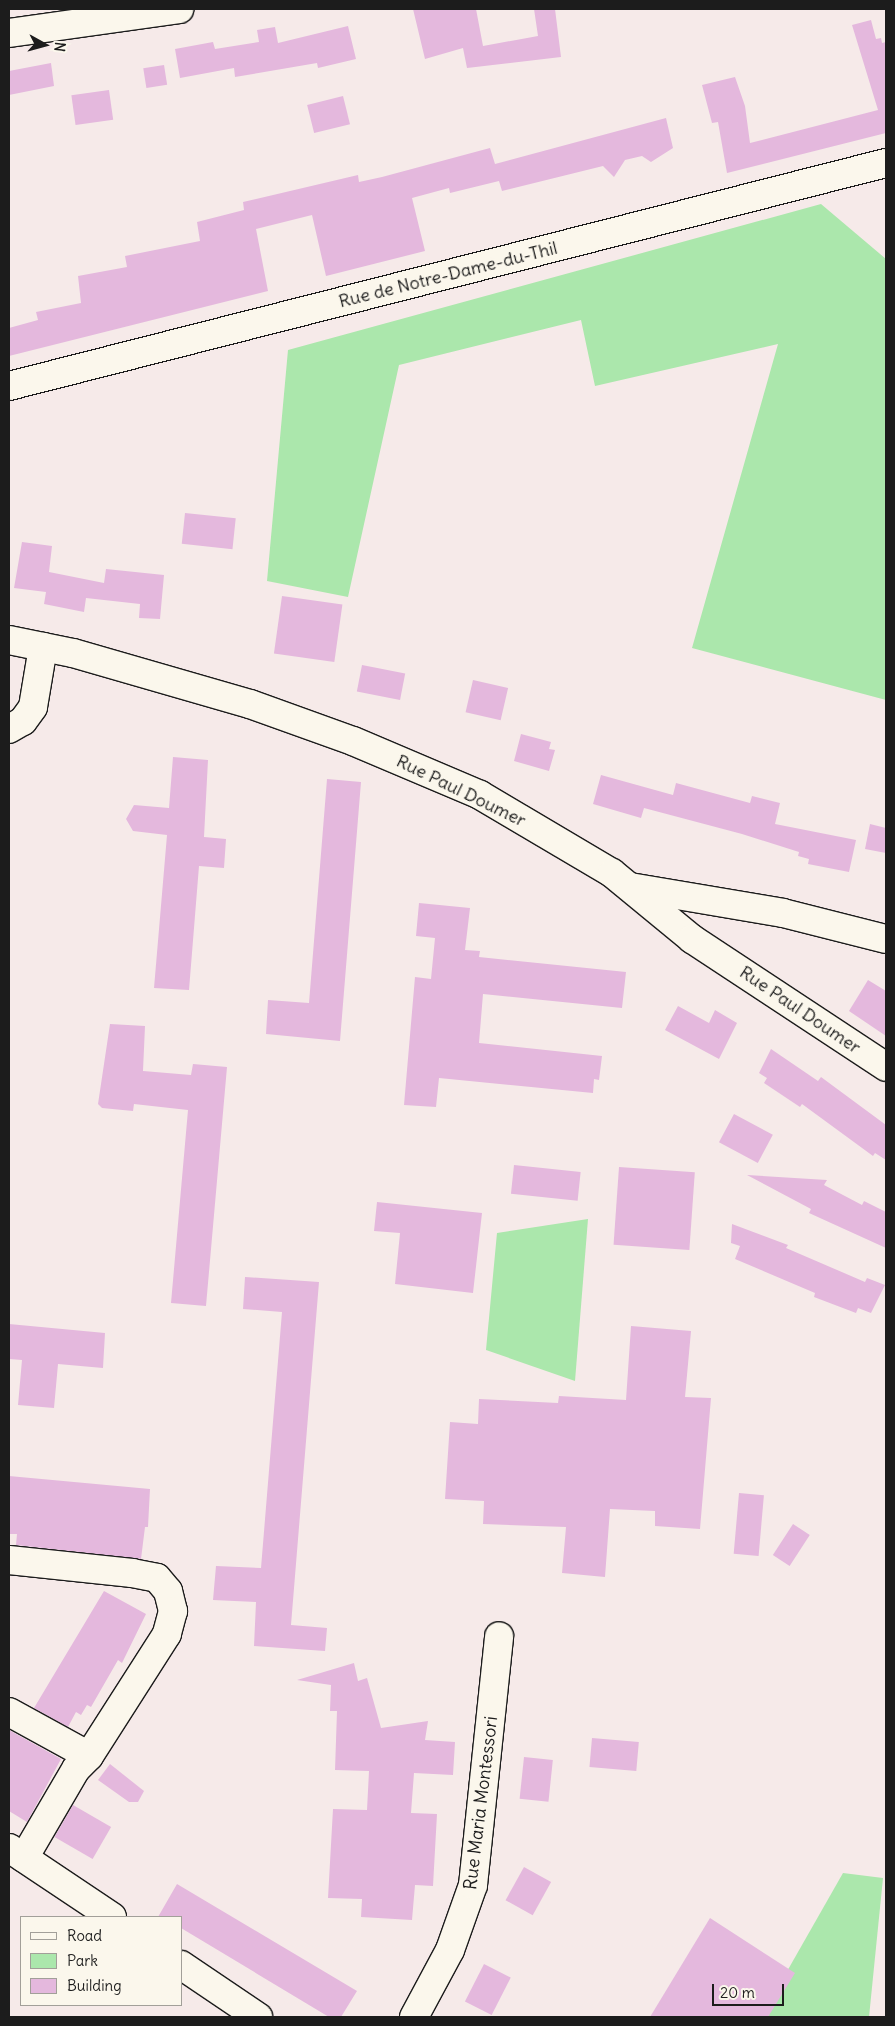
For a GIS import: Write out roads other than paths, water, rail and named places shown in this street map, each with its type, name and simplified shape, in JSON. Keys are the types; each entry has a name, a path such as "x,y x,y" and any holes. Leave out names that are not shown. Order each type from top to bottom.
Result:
{"street":[{"path":"9,33 179,9"},
{"name":"Rue de Notre-Dame-du-Thil","path":"9,386 886,163"},
{"name":"Rue Paul Doumer","path":"9,640 43,646 250,704 353,741 498,805 630,887 692,939 886,1068"},
{"path":"9,729 23,721 33,707 43,646"},
{"path":"630,887 792,914 886,939"},
{"path":"9,1560 132,1573 157,1578 168,1591 173,1611 167,1634 88,1756 76,1769 16,1853 110,1916"},
{"name":"Rue Maria Montessori","path":"414,2017 450,1950 473,1885 499,1636"},
{"path":"9,1712 88,1756"},
{"path":"182,1966 258,2017"}]}
